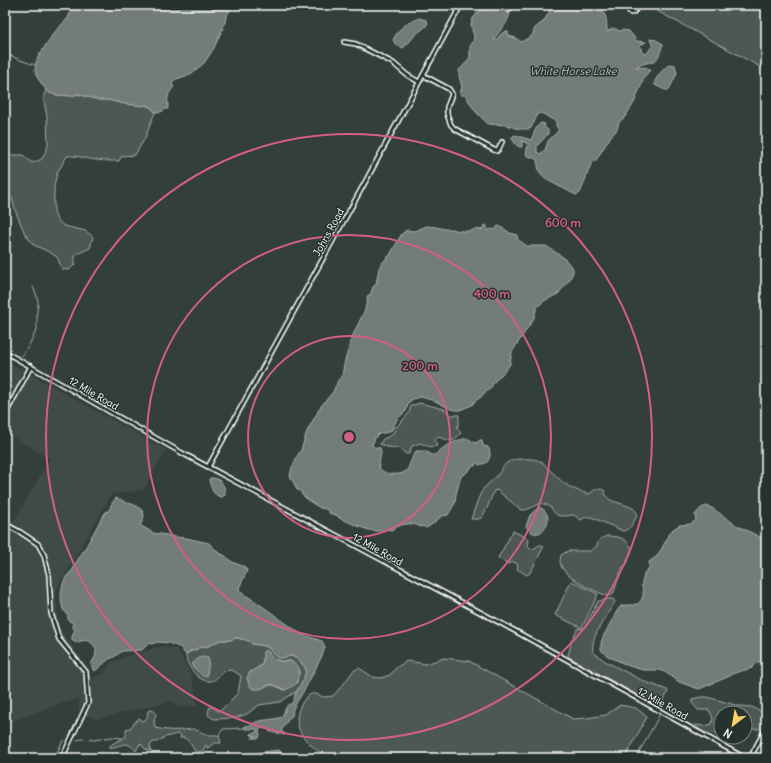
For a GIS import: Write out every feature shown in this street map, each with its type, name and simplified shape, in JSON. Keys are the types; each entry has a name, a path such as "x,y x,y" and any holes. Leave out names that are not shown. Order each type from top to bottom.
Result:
{"street":[{"name":"Johns Road","path":"208,467 461,5"},
{"path":"502,5 509,10"},
{"path":"628,5 627,9 631,13 636,10 636,5"},
{"path":"344,42 356,44 393,63 407,75 419,82"},
{"path":"423,75 449,89 451,92 452,94 447,108 447,114 449,123 455,129 497,151 502,142"},
{"name":"12 Mile Road","path":"5,352 165,444 506,626 745,758"},
{"path":"5,415 31,366"},
{"path":"5,524 38,544 44,555 49,576 51,613 59,639 86,672 88,703 62,758"},
{"path":"750,758 766,728"}],"shaded area":[{"path":"646,5 766,5 766,70"},
{"path":"46,90 57,95 72,96 77,94 99,100 145,105 152,108 155,112 145,138 135,155 122,156 119,161 67,156 57,173 54,187 54,212 57,220 64,226 86,231 93,237 90,248 75,255 75,264 69,270 62,269 57,257 34,245 25,234 15,210 12,198 5,191 5,159 11,155 23,155 32,163 42,159 48,146 47,117 44,101"},
{"path":"5,360 166,450 144,490 112,494 57,588 56,597 59,628 79,656 92,678 104,674 110,663 127,656 163,646 177,649 191,674 198,706 179,707 171,701 97,719 79,713 79,699 51,707 5,724 5,517 14,521 50,459 5,432"},
{"path":"420,403 444,409 451,415 459,415 459,423 457,428 461,433 454,440 447,440 439,437 435,439 437,446 431,447 420,443 412,446 409,454 406,454 399,448 387,447 380,444 383,439 392,435 397,426 409,413 411,406"},
{"path":"518,459 532,459 540,461 564,483 577,490 589,494 596,489 605,491 606,496 609,499 634,509 637,512 636,518 630,528 623,531 591,517 586,517 581,520 574,515 558,515 550,507 544,504 539,504 525,510 521,510 497,490 494,491 483,516 477,519 471,519 485,487 497,476 507,463"},
{"path":"513,531 529,539 528,547 530,549 539,545 544,546 530,573 527,575 517,569 518,566 516,563 512,562 509,564 498,558"},
{"path":"607,536 622,538 630,545 632,549 627,564 622,568 614,592 612,595 607,596 579,583 572,578 566,573 560,561 561,555 568,551 590,551 596,547 600,539"},
{"path":"571,581 598,594 582,628 555,615"},
{"path":"613,599 615,602 597,633 594,640 593,652 605,661 643,681 667,690 668,692 659,707 569,657 568,655 571,641 578,628 584,629 598,601"},
{"path":"235,638 248,640 252,644 265,646 277,656 291,656 296,658 305,666 304,681 297,691 280,702 259,705 247,714 235,718 214,719 208,715 210,707 217,711 221,710 238,693 241,676 232,670 223,671 213,680 206,681 190,668 186,654 220,640 230,640","holes":["263,652 279,661 291,661 300,671 297,676 297,681 285,690 272,685 260,689 250,672 261,665"]},
{"path":"444,658 469,661 573,719 606,715 620,705 636,708 647,717 625,758 328,758 308,742 299,729 297,722 298,714 304,700 310,695 314,694 324,697 333,696 353,671 359,668 373,677 381,678 390,675 397,667 407,661 426,664"},
{"path":"707,697 735,705 713,705 713,718 709,710 698,710 692,703 692,699"},
{"path":"753,708 765,712 764,725 759,729 753,729"},
{"path":"148,711 155,711 155,728 165,730 193,729 208,735 219,736 221,743 214,743 208,749 207,746 205,746 203,751 197,752 185,738 180,738 181,735 176,734 165,737 157,742 153,742 150,746 151,751 146,750 141,744 136,751 126,744 109,747 113,743 125,737 126,729 130,728 138,719 140,718 142,721 147,718"},
{"path":"713,718 713,733 703,732 695,725 705,726 712,724"}],"water":[{"path":"70,5 233,5 226,17 214,48 204,63 194,72 173,81 172,84 174,87 168,97 168,109 165,109 162,112 155,112 152,108 145,105 143,106 108,100 99,100 78,94 72,96 57,95 46,90 37,77 35,70 36,63 38,57 53,34 68,18 70,13"},
{"name":"White Horse Lake","path":"550,5 600,5 606,18 607,31 613,28 620,31 629,31 637,41 646,42 640,45 644,54 648,53 652,47 650,39 656,40 663,44 659,56 654,62 645,63 636,67 647,68 650,70 645,76 634,103 625,117 619,122 617,130 611,136 596,160 591,165 580,193 576,195 545,179 539,171 537,160 526,155 528,144 522,141 522,147 519,147 512,138 515,135 531,140 537,126 541,123 545,124 544,127 548,130 548,134 537,146 537,152 540,154 545,150 548,141 559,130 556,126 556,121 540,113 529,129 520,129 507,125 488,124 476,112 465,95 461,95 460,93 462,87 459,70 470,57 470,46 474,37 471,25 472,20 478,12 485,8 499,7 508,11 510,14 507,22 494,40 506,31 508,32 509,36 516,38 521,42 532,36 535,28 544,21 550,10"},
{"path":"419,18 426,20 428,23 425,27 403,48 396,45 393,40 398,32 407,24"},
{"path":"670,64 675,65 677,73 669,90 665,90 655,85 655,81 661,72"},
{"path":"484,225 487,226 487,230 495,230 499,226 511,234 516,234 517,239 527,246 546,246 563,257 573,268 570,279 558,294 544,301 537,307 534,318 512,352 510,364 494,382 490,389 472,405 456,410 421,397 413,399 409,402 406,411 397,419 392,430 379,434 375,438 372,445 380,448 381,453 379,467 389,474 397,474 405,471 416,451 426,451 432,455 435,455 448,445 466,438 476,443 482,440 483,446 488,447 489,449 489,460 480,465 476,463 475,466 461,476 455,503 448,515 442,516 426,528 414,524 406,524 392,530 386,529 384,531 374,531 329,513 329,511 312,503 301,494 302,492 296,489 290,476 292,467 301,450 307,431 321,406 333,392 338,380 342,376 350,341 365,310 368,295 370,295 376,284 381,264 390,255 401,235 407,230 414,231 427,226 459,231 471,231 475,229 481,230"},
{"path":"210,478 217,479 222,483 225,495 222,497 214,493 209,480"},
{"path":"116,498 140,508 144,516 140,525 153,533 209,543 219,553 224,555 232,562 245,567 247,571 239,588 240,592 301,634 322,641 325,647 322,656 293,709 292,716 289,718 281,731 285,735 260,728 259,738 252,738 256,736 251,734 257,732 257,729 244,728 245,726 257,722 281,717 288,704 293,702 295,693 302,681 306,669 300,661 292,656 277,658 266,646 252,644 249,641 235,638 231,640 220,640 208,646 190,651 186,655 179,647 169,643 157,642 148,644 142,650 122,651 109,659 95,671 93,670 91,664 96,655 95,648 92,643 83,640 78,643 72,640 75,629 72,627 73,623 68,620 67,614 63,610 61,593 66,578 73,570 101,519 110,509"},
{"path":"707,506 736,525 766,540 766,638 762,644 765,657 763,660 756,663 752,668 731,674 730,676 699,689 679,682 665,672 659,670 643,670 629,666 608,656 602,651 601,643 621,606 635,605 642,599 644,573 649,568 649,562 656,557 673,529 680,525 691,524 696,520 695,515 697,512 701,508"},
{"path":"539,507 545,511 548,516 548,522 541,532 531,532 526,526 530,515"},
{"path":"265,650 269,652 275,660 291,661 298,667 300,671 295,685 285,690 272,684 260,689 253,689 249,685 247,678 250,672 261,666 263,661 263,652"},
{"path":"207,657 209,660 207,676 204,677 192,666 192,664 199,658"},
{"path":"279,750 281,752 279,758 240,758 245,754"}],"waterway":[{"path":"5,53 35,65"},
{"path":"22,356 37,329 38,301 33,287"},
{"path":"636,758 660,714"},
{"path":"219,736 223,729 244,728"},
{"path":"77,740 94,740 111,737 122,738"},
{"path":"54,758 64,740"}]}
